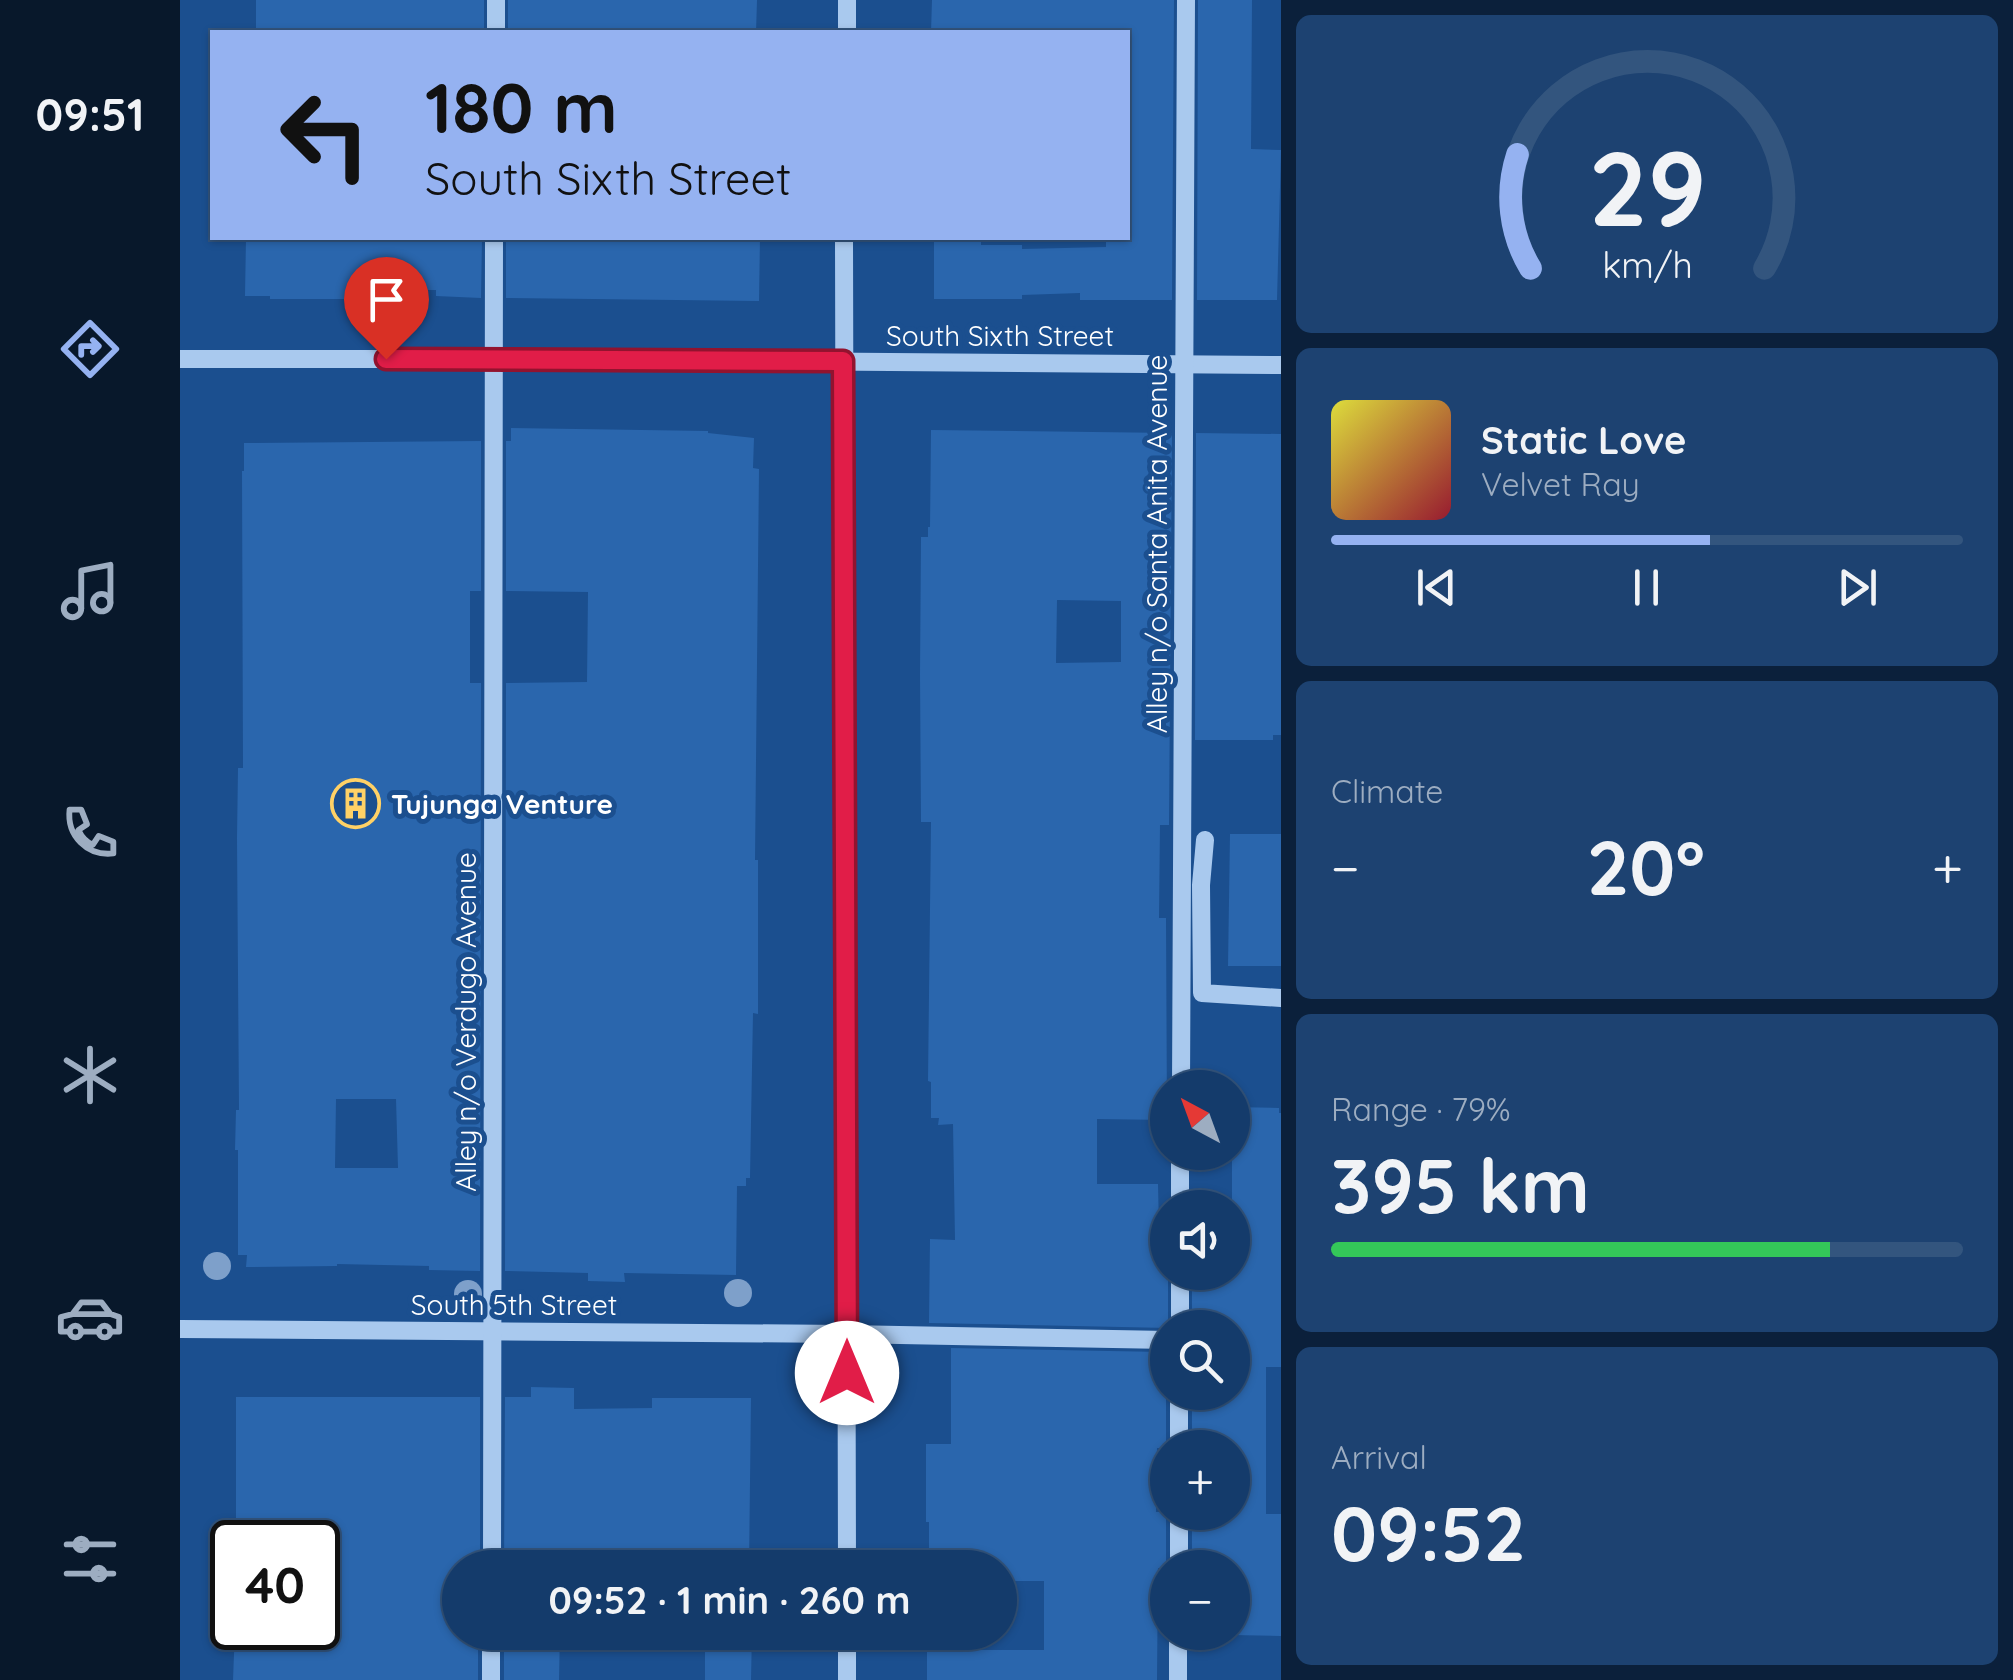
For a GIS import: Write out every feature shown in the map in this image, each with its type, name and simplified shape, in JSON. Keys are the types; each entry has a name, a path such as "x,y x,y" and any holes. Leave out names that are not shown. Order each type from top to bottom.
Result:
{"street":[{"path":"496,0 496,30"},
{"path":"847,0 847,30"},
{"name":"Alley n/o Santa Anita Avenue","path":"1181,1070 1186,0"},
{"name":"Alley n/o Verdugo Avenue","path":"492,1550 494,240"},
{"path":"844,240 847,1550"},
{"name":"South Sixth Street","path":"180,359 1280,365"},
{"path":"1205,840 1201,885 1202,993 1280,998"},
{"name":"South 5th Street","path":"180,1330 1150,1340"},
{"path":"491,1650 491,1680"},
{"path":"847,1650 847,1680"},
{"path":"1178,1650 1178,1680"}],"building":[{"path":"256,0 484,0 484,30 256,30"},
{"path":"508,0 757,0 756,30 508,30"},
{"path":"932,0 1174,0 1172,300 1080,300 1080,293 1022,295 1022,299 934,299 934,240 981,240 981,245 1022,245 1022,249 1106,247 1106,240 1130,240 1130,30 931,30"},
{"path":"1198,0 1252,0 1251,149 1281,150 1277,300 1197,300"},
{"path":"246,240 482,240 481,298 436,296 436,290 376,290 376,299 245,296"},
{"path":"506,240 760,240 759,301 506,298"},
{"path":"511,428 708,431 754,438 753,468 759,469 755,860 758,1014 753,1013 750,1178 746,1178 746,1186 737,1186 736,1275 624,1273 625,1282 588,1281 588,1273 505,1271 506,683 587,682 588,592 506,591 506,441 511,441"},
{"path":"931,430 1172,433 1169,825 1160,825 1159,918 1166,918 1167,1070 1150,1070 1150,1120 1097,1119 1097,1184 1158,1184 1158,1190 1150,1190 1150,1290 1168,1290 1168,1310 1150,1310 1150,1328 929,1323 930,1239 955,1240 953,1124 938,1125 939,1118 931,1118 928,1081 931,822 921,822 920,674 921,537 928,537","holes":["1057,600 1121,601 1121,662 1056,663"]},
{"path":"1196,433 1281,434 1281,735 1273,735 1273,740 1195,740"},
{"path":"481,441 481,591 470,591 470,683 481,683 480,1271 337,1264 246,1267 247,1255 238,1255 237,838 238,768 243,768 244,443","holes":["336,1099 396,1099 398,1168 335,1168"]},
{"path":"1230,834 1281,834 1281,966 1228,966"},
{"path":"1250,1107 1279,1108 1281,1367 1266,1367 1266,1514 1281,1514 1281,1636 1250,1635 1250,1550 1192,1550 1192,1530 1250,1530 1250,1430 1192,1430 1192,1410 1250,1410 1250,1310 1192,1310 1192,1290 1250,1290 1250,1190 1232,1190 1232,1170 1250,1170"},
{"path":"951,1348 1150,1352 1150,1410 1166,1410 1166,1430 1150,1430 1150,1530 1166,1530 1166,1550 1150,1550 1150,1650 1157,1650 1157,1680 927,1680 927,1650 1044,1650 1044,1581 1017,1581 1017,1550 929,1550 926,1444 951,1444"},
{"path":"531,1387 574,1388 574,1409 652,1408 652,1398 751,1398 749,1550 504,1550 505,1397 531,1397"},
{"path":"236,1397 480,1397 480,1550 442,1550 442,1650 478,1650 478,1680 233,1680 234,1650 340,1650 340,1520 236,1520"},
{"path":"504,1650 560,1650 559,1680 504,1680"},
{"path":"705,1650 752,1650 751,1680 705,1680"}],"place":[{"name":"Tujunga Venture","path":"356,803"}],"route":[{"path":"386,359 843,361 847,1373"}]}
